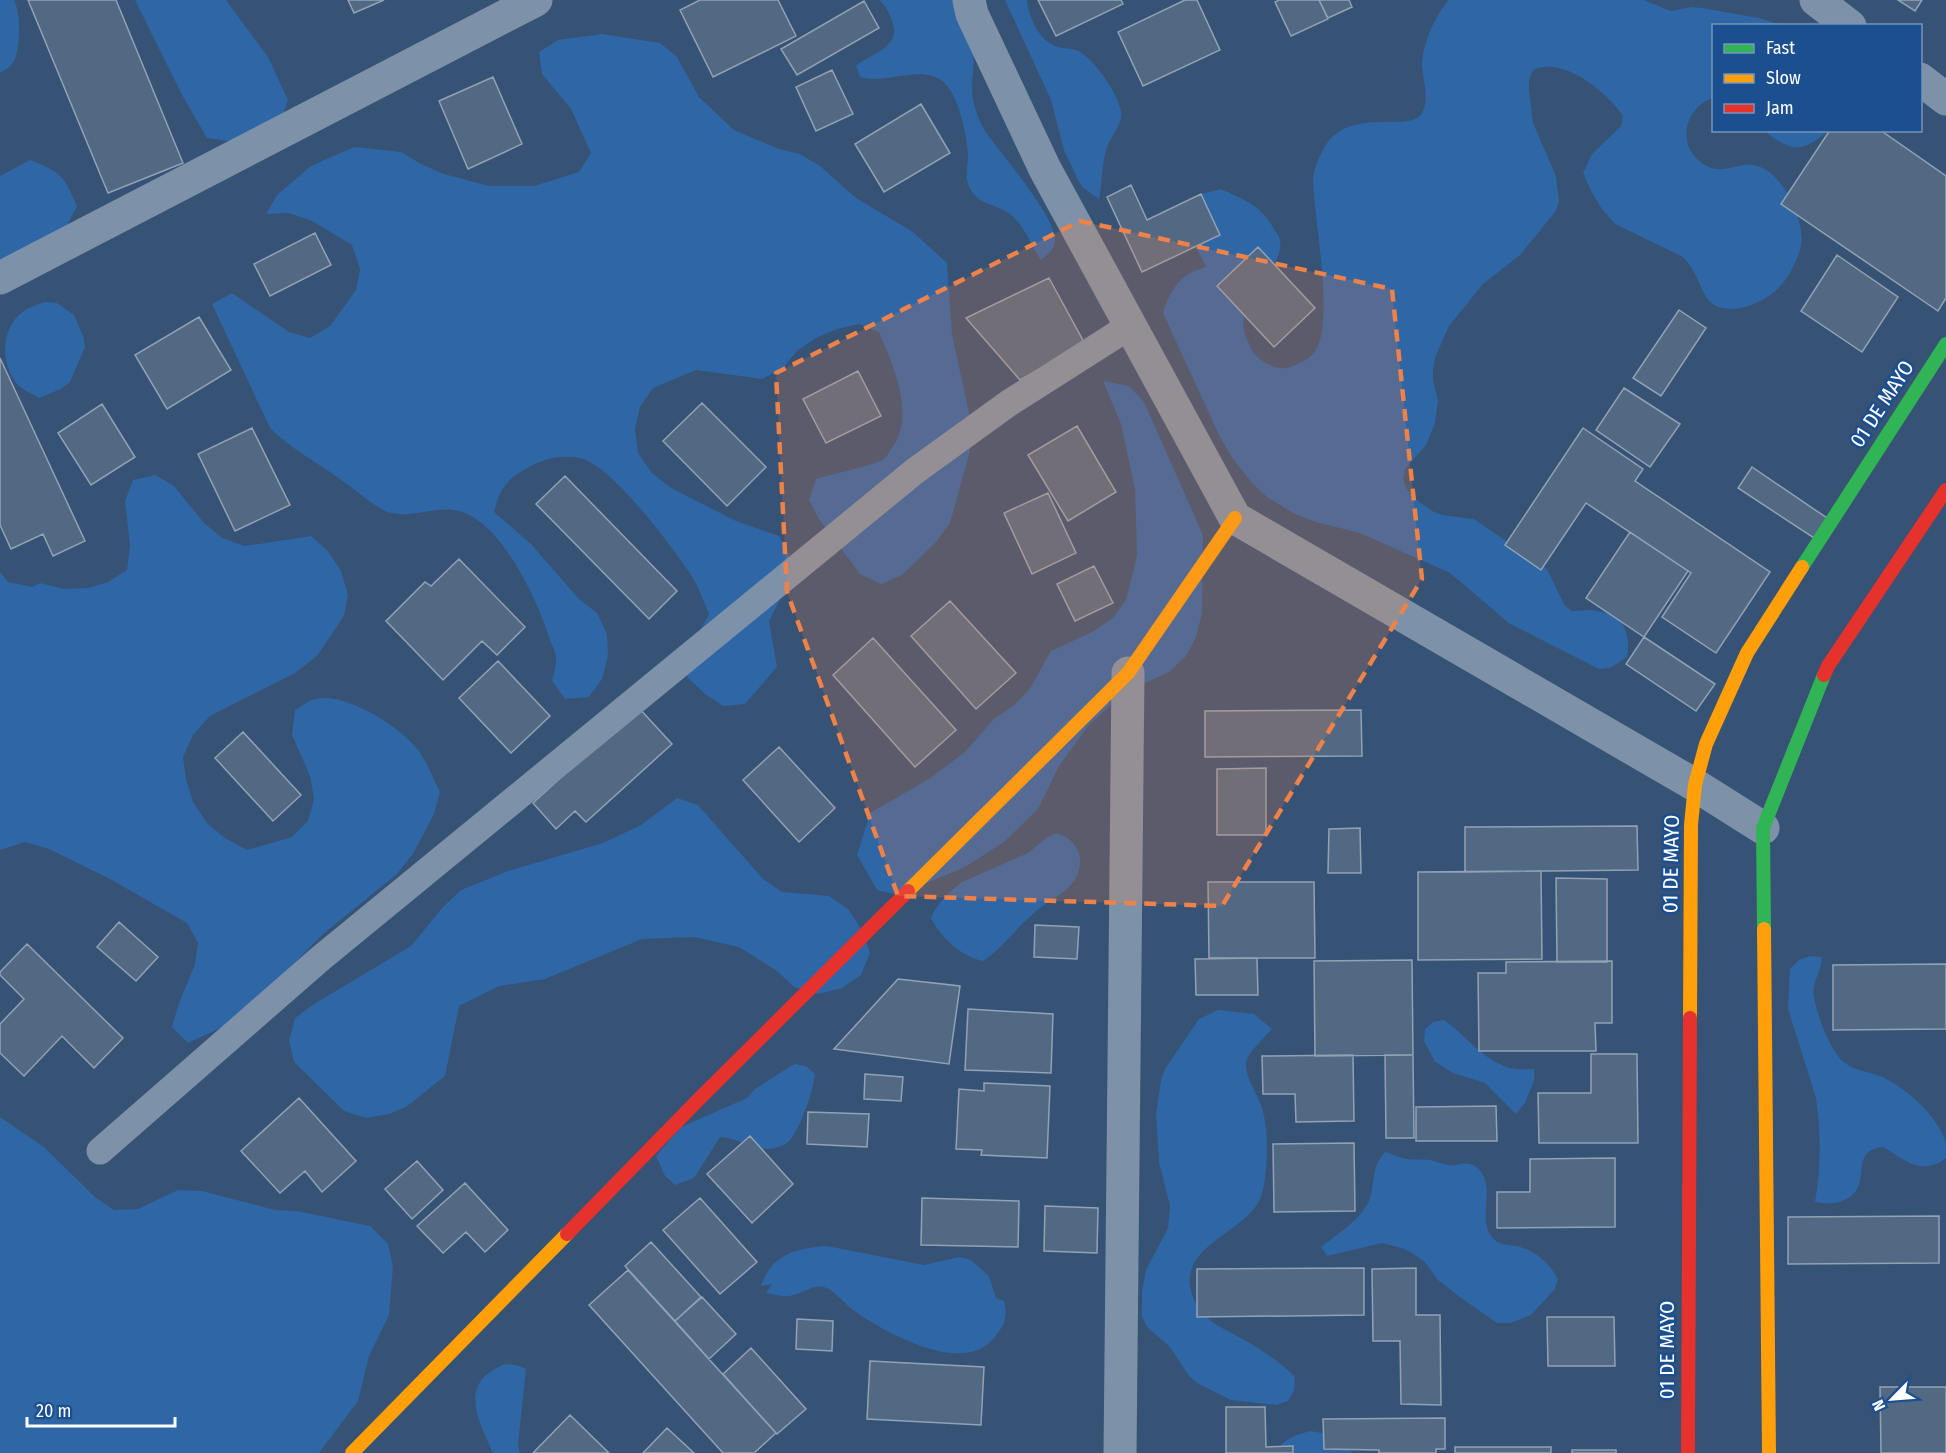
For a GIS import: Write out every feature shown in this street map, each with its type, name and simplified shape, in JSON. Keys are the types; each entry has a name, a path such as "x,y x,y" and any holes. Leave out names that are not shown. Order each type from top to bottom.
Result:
{"street":[{"path":"0,278 536,0"},
{"path":"969,0 972,14 1045,169 1235,518 1695,785 1763,828"},
{"path":"1816,0 1847,24"},
{"path":"1922,81 1946,99"},
{"name":"01 DE MAYO","path":"1688,1453 1691,837 1695,785 1706,744 1747,653 1946,344"},
{"path":"1769,1453 1763,828 1828,666 1946,490"},
{"path":"352,1453 699,1099 1128,673 1235,518"},
{"path":"1120,1453 1128,673"}],"lane":[{"path":"100,1151 321,958 915,471 1010,403 1130,326"}],"highlighted area":[{"path":"1080,221 1392,289 1422,579 1222,906 898,896 787,592 776,373"}],"shaded area":[{"path":"0,0 14,0 19,28 14,62 0,73"},
{"path":"135,0 226,0 268,57 288,100 278,129 233,142 207,138 182,95"},
{"path":"879,0 953,0 972,47 974,60 972,95 979,120 1038,202 1053,231 1055,242 1053,247 1041,260 1013,217 979,199 971,191 967,181 968,156 964,127 957,104 947,86 941,80 922,74 880,79 860,77 856,66 888,45 894,32 889,13"},
{"path":"1005,0 1027,0 1036,28 1045,40 1060,48 1076,50 1083,54 1097,67 1115,95 1121,116 1106,151 1099,199 1083,188 1078,180 1064,150 1051,100"},
{"path":"1449,0 1644,0 1671,11 1692,7 1702,8 1780,24 1712,24 1712,99 1694,111 1687,131 1687,141 1698,160 1715,169 1754,165 1764,169 1773,175 1788,196 1798,219 1802,241 1796,261 1779,288 1749,306 1727,309 1717,306 1705,294 1691,266 1683,257 1615,224 1602,209 1583,173 1592,154 1621,126 1623,116 1606,96 1583,78 1557,68 1545,67 1533,70 1529,80 1529,90 1533,123 1556,176 1559,201 1556,211 1520,255 1483,284 1449,326 1435,358 1433,369 1438,401 1435,423 1426,445 1405,469 1403,479 1406,488 1414,498 1432,511 1442,515 1474,519 1547,569 1564,604 1571,611 1593,610 1617,615 1627,635 1628,651 1627,657 1610,668 1599,669 1510,624 1450,573 1360,533 1316,522 1293,513 1267,497 1252,483 1231,456 1220,437 1163,313 1177,284 1187,275 1206,266 1191,238 1201,194 1221,189 1259,210 1270,222 1280,239 1280,251 1276,262 1247,306 1244,331 1251,348 1263,361 1280,368 1293,366 1312,355 1321,337 1323,318 1322,269 1313,181 1317,163 1333,137 1346,128 1362,123 1406,121 1416,118 1423,111 1426,100 1422,66 1424,49 1434,22"},
{"path":"602,34 660,43 677,57 699,97 734,130 779,149 800,154 820,166 856,198 913,232 947,263 952,334 972,427 970,451 950,523 936,542 902,575 881,584 860,574 819,519 809,500 816,479 884,459 899,435 902,420 900,390 879,332 859,324 837,329 816,338 797,351 783,368 762,379 696,370 653,388 640,407 635,429 638,453 652,473 671,488 736,521 779,536 789,555 790,580 769,621 777,667 745,704 723,706 705,694 687,677 688,652 709,614 695,582 669,544 610,477 583,459 569,457 542,461 515,476 502,490 494,512 531,544 579,599 597,613 607,634 608,656 602,679 589,697 565,699 552,681 556,656 543,621 526,582 501,543 486,527 471,516 454,510 411,514 385,511 279,436 270,428 212,304 232,293 289,332 310,338 330,326 356,290 360,269 352,245 312,221 289,213 266,214 277,195 311,166 354,147 401,152 444,174 489,186 534,186 579,172 591,153 571,109 542,74 539,52 558,40"},
{"path":"1765,132 1827,132 1810,144 1803,146 1796,147 1781,143"},
{"path":"30,160 60,176 69,188 77,206 66,228 0,277 0,176"},
{"path":"45,302 57,303 74,315 85,347 70,382 61,389 39,398 21,388 13,378 5,350 13,321 25,310"},
{"path":"1103,381 1129,386 1144,402 1203,535 1202,613 1196,637 1186,656 1169,672 1124,693 1088,726 1059,766 1038,809 1004,842 965,867 898,895 877,890 857,855 870,813 929,779 965,752 994,719 1013,706 1029,690 1051,651 1094,631 1113,618 1126,600 1137,556 1135,489 1121,424"},
{"path":"155,475 174,486 204,523 222,538 245,546 311,536 328,551 341,571 348,595 344,616 317,656 295,673 210,716 193,735 183,757 186,779 193,802 207,823 225,838 247,850 292,837 308,821 314,799 310,776 292,735 295,710 316,699 328,698 357,706 399,731 418,750 440,792 434,814 413,854 397,874 322,935 249,1010 229,1024 188,1043 172,1027 195,964 198,943 187,923 110,879 49,849 25,842 0,850 0,572 8,582 32,587 40,583 64,589 88,588 108,582 127,570 130,546 125,501 133,480"},
{"path":"677,798 698,805 763,879 782,892 829,896 849,910 863,932 870,953 861,975 842,988 818,994 794,987 777,971 739,947 694,937 642,939 545,979 499,986 459,1006 445,1076 406,1107 389,1114 366,1118 344,1111 294,1062 289,1041 295,1018 314,1004 411,946 443,907 461,890 508,871 603,843 641,825"},
{"path":"1056,833 1071,841 1079,854 1078,872 1063,892 1034,913 983,961 960,951 946,939 931,918 948,894 962,882 1028,853"},
{"path":"1810,956 1822,957 1813,992 1825,1032 1839,1057 1853,1067 1880,1076 1910,1095 1937,1123 1946,1144 1946,1158 1929,1166 1906,1161 1883,1147 1872,1150 1864,1158 1860,1181 1854,1194 1836,1203 1815,1202 1820,1150 1816,1098 1788,1009 1790,969 1799,960"},
{"path":"1218,1010 1254,1014 1272,1029 1253,1050 1246,1063 1248,1076 1264,1117 1267,1139 1266,1174 1262,1194 1255,1208 1203,1252 1194,1264 1190,1279 1193,1297 1209,1319 1266,1354 1295,1377 1294,1391 1288,1401 1277,1405 1231,1400 1197,1383 1189,1376 1170,1347 1147,1327 1142,1316 1142,1292 1146,1270 1168,1228 1170,1206 1159,1162 1156,1115 1161,1080 1165,1069 1199,1019"},
{"path":"1444,1020 1483,1053 1500,1064 1513,1069 1534,1069 1534,1081 1525,1103 1516,1114 1485,1083 1453,1073 1435,1062 1424,1041 1425,1029 1433,1022"},
{"path":"794,1064 806,1066 815,1074 805,1111 796,1131 787,1143 776,1148 765,1149 720,1137 694,1178 675,1185 665,1176 656,1156 681,1127 747,1098 755,1089"},
{"path":"0,1117 44,1147 95,1197 114,1210 138,1209 178,1190 202,1191 275,1210 297,1211 370,1226 388,1244 393,1266 389,1315 369,1356 358,1401 319,1453 0,1453"},
{"path":"1385,1152 1404,1158 1430,1160 1448,1165 1471,1164 1475,1166 1486,1182 1488,1231 1501,1244 1523,1248 1535,1254 1550,1267 1558,1279 1555,1289 1531,1315 1510,1323 1497,1323 1438,1280 1424,1261 1405,1249 1382,1243 1327,1256 1321,1247 1352,1223 1367,1205 1377,1165"},
{"path":"827,1246 924,1265 959,1257 971,1260 989,1276 996,1298 1004,1301 1006,1312 1003,1325 994,1338 980,1349 963,1353 944,1352 903,1339 884,1329 853,1310 832,1291 824,1287 815,1287 793,1295 780,1296 766,1293 772,1284 761,1286 772,1267 786,1255 795,1251"},
{"path":"505,1364 526,1369 518,1445 520,1453 493,1453 475,1403 476,1392 481,1381 490,1372"},
{"path":"1310,1431 1334,1438 1353,1453 1277,1453 1286,1441"}],"building":[{"path":"28,0 116,0 183,163 108,193"},
{"path":"348,0 384,0 354,13"},
{"path":"700,0 778,0 796,36 713,77 680,10"},
{"path":"1038,0 1121,0 1123,4 1056,36"},
{"path":"1185,0 1197,0 1220,50 1143,86 1118,32"},
{"path":"1279,0 1319,0 1328,19 1291,36 1275,2"},
{"path":"1319,0 1349,0 1352,7 1328,18"},
{"path":"1898,0 1922,0 1915,11"},
{"path":"864,1 879,28 797,75 781,49"},
{"path":"832,70 853,114 816,131 796,87"},
{"path":"493,77 522,144 468,169 439,101"},
{"path":"921,104 950,153 884,192 855,144"},
{"path":"1829,132 1883,132 1946,176 1946,298 1938,311 1781,204"},
{"path":"1131,185 1147,220 1201,194 1220,235 1142,272 1107,197"},
{"path":"315,233 331,265 270,296 254,264"},
{"path":"1258,247 1315,308 1274,347 1217,286"},
{"path":"1837,255 1898,297 1862,352 1801,311"},
{"path":"1049,278 1085,344 1020,380 966,318"},
{"path":"1679,310 1706,328 1661,396 1633,378"},
{"path":"199,317 231,370 167,409 135,355"},
{"path":"0,358 85,541 53,556 43,534 11,549 0,525"},
{"path":"858,371 881,416 826,443 803,399"},
{"path":"1624,388 1680,424 1650,467 1596,430"},
{"path":"702,403 766,467 727,506 663,441"},
{"path":"102,404 135,457 91,485 58,433"},
{"path":"1077,426 1116,492 1068,521 1028,455"},
{"path":"252,428 290,505 235,531 198,454"},
{"path":"1583,428 1643,469 1635,481 1770,572 1716,653 1662,617 1691,573 1586,503 1541,570 1505,545"},
{"path":"1752,467 1827,518 1814,538 1738,488"},
{"path":"565,476 677,591 649,619 536,504"},
{"path":"1048,493 1076,553 1032,574 1004,513"},
{"path":"1630,532 1688,571 1644,637 1586,598"},
{"path":"459,559 525,627 497,655 482,641 443,680 386,621 425,582 431,586"},
{"path":"1094,566 1113,603 1075,621 1057,584"},
{"path":"950,601 1016,673 976,709 911,636"},
{"path":"1644,637 1715,684 1696,711 1626,664"},
{"path":"873,638 956,730 915,767 833,675"},
{"path":"498,661 550,716 511,753 459,698"},
{"path":"638,707 672,744 586,822 575,811 556,829 533,803"},
{"path":"1361,710 1362,756 1205,757 1205,711"},
{"path":"243,732 301,795 273,821 215,758"},
{"path":"779,747 835,808 799,842 743,780"},
{"path":"1266,768 1266,835 1217,835 1217,769"},
{"path":"1637,826 1638,870 1465,872 1465,827"},
{"path":"1360,828 1361,873 1328,873 1329,829"},
{"path":"1541,871 1542,959 1418,960 1418,872"},
{"path":"1556,878 1607,879 1607,962 1557,962"},
{"path":"1208,882 1314,882 1315,958 1209,958"},
{"path":"119,922 158,957 136,981 97,947"},
{"path":"1035,925 1079,927 1077,959 1034,957"},
{"path":"27,944 123,1038 94,1068 62,1036 24,1076 0,1053 0,1024 24,999 0,975 0,972"},
{"path":"1257,958 1258,995 1196,995 1195,959"},
{"path":"1412,960 1413,1055 1315,1056 1314,961"},
{"path":"1612,961 1612,1023 1595,1023 1596,1051 1479,1051 1478,973 1506,973 1506,962"},
{"path":"1946,964 1946,1029 1833,1030 1833,965"},
{"path":"898,979 960,986 949,1064 834,1049"},
{"path":"968,1009 1053,1014 1051,1073 965,1070"},
{"path":"1591,1054 1637,1054 1638,1143 1539,1143 1538,1093 1591,1093"},
{"path":"1353,1055 1354,1121 1296,1122 1295,1094 1263,1094 1262,1056"},
{"path":"1385,1055 1413,1055 1414,1138 1386,1138"},
{"path":"865,1074 903,1077 901,1101 864,1099"},
{"path":"984,1083 1050,1086 1047,1158 981,1155 982,1150 956,1149 959,1089 984,1091"},
{"path":"299,1098 356,1161 322,1192 305,1171 280,1193 241,1151"},
{"path":"1496,1106 1497,1141 1416,1141 1416,1107"},
{"path":"808,1112 869,1114 867,1147 807,1144"},
{"path":"750,1136 793,1184 752,1223 707,1174"},
{"path":"1354,1143 1355,1211 1274,1212 1273,1144"},
{"path":"1615,1158 1615,1227 1497,1228 1497,1192 1530,1192 1530,1159"},
{"path":"417,1161 443,1190 412,1219 385,1189"},
{"path":"465,1183 508,1230 485,1252 466,1232 443,1253 417,1226"},
{"path":"700,1198 757,1262 720,1294 663,1230"},
{"path":"922,1198 1019,1201 1018,1247 921,1245"},
{"path":"1045,1206 1098,1208 1097,1253 1044,1251"},
{"path":"1939,1216 1939,1263 1788,1264 1788,1217"},
{"path":"651,1242 701,1297 675,1321 625,1266"},
{"path":"1364,1268 1364,1315 1197,1317 1197,1269"},
{"path":"1416,1268 1416,1315 1440,1315 1441,1405 1401,1404 1400,1341 1373,1341 1372,1269"},
{"path":"628,1270 776,1433 754,1453 723,1453 589,1305"},
{"path":"702,1297 736,1334 709,1359 675,1321"},
{"path":"1547,1317 1614,1317 1615,1366 1548,1366"},
{"path":"797,1319 833,1321 832,1351 796,1349"},
{"path":"751,1348 806,1409 777,1434 723,1374"},
{"path":"870,1361 984,1367 981,1425 867,1419"},
{"path":"1880,1387 1946,1387 1946,1453 1881,1453"},
{"path":"1226,1407 1265,1407 1266,1447 1293,1446 1293,1453 1226,1453"},
{"path":"570,1415 609,1453 533,1453"},
{"path":"1445,1418 1445,1449 1436,1449 1436,1453 1379,1453 1379,1450 1324,1449 1323,1419"},
{"path":"667,1428 694,1453 643,1453"},
{"path":"1455,1447 1551,1447 1551,1453 1455,1453"},
{"path":"1572,1450 1616,1450 1616,1453 1572,1453"}],"traffic: fast":[{"path":"1802,567 1946,344"},
{"path":"1764,929 1763,828 1824,675"}],"traffic: slow":[{"path":"908,891 1128,673 1235,518"},
{"path":"1690,1018 1691,825 1695,785 1706,744 1747,653 1802,567"},
{"path":"1764,929 1769,1453"},
{"path":"352,1453 567,1234"}],"traffic: jam":[{"path":"1824,675 1946,490"},
{"path":"567,1234 908,891"},
{"path":"1688,1453 1690,1018"}]}
